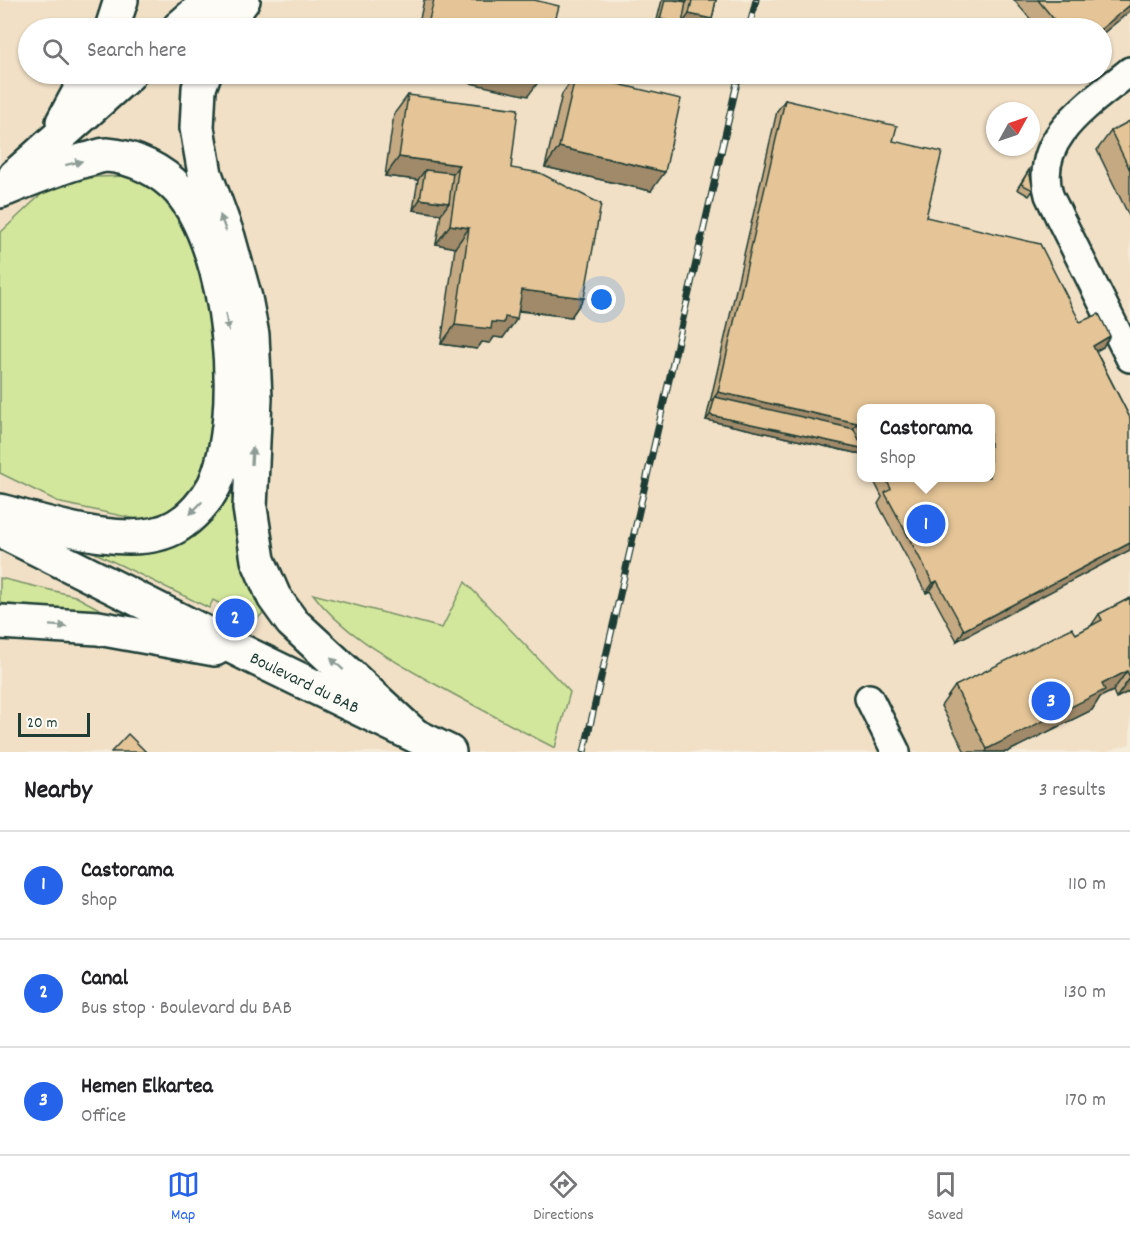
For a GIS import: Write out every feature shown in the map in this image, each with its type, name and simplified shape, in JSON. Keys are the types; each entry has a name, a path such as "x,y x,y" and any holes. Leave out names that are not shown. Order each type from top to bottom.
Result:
{"main road":[{"path":"115,18 121,0"},
{"path":"190,18 211,0"},
{"path":"230,18 243,0"},
{"path":"52,143 84,84"},
{"path":"0,190 118,84"},
{"path":"200,84 197,128 205,174 228,237 245,298 252,335 255,398 250,508 258,560 274,597 292,622 411,732"},
{"path":"0,190 62,166 106,155 136,162 161,173 179,190 194,210 218,270 229,330 231,398 224,458 213,488 198,509 176,526 154,534 127,537 90,533 0,511"},
{"name":"Boulevard du BAB","path":"0,530 449,752"},
{"path":"0,622 98,628 251,656"}],"street":[{"path":"1130,71 1079,114 1056,138 1048,163 1047,180 1050,195 1059,216 1130,358"},
{"path":"869,698 896,752"}],"shaded area":[{"path":"0,0 1130,0 1130,744 1104,752 0,752"}],"green space":[{"path":"133,176 163,196 187,227 215,321 214,441 188,502 146,521 61,503 0,473 0,233 49,187 96,177"},
{"path":"231,486 238,542 268,608 254,622 213,600 209,608 85,548 115,546"},
{"path":"0,578 75,596 116,618 0,603"},
{"path":"465,582 570,692 555,748 384,655 338,621 313,594 442,628"}],"building":[{"path":"434,0 534,0 559,6 556,18 430,18"},
{"path":"665,0 686,2 683,18 660,18"},
{"path":"692,0 716,0 712,18 689,14"},
{"path":"1038,0 1130,0 1130,5 1112,20 1112,18 1053,18"},
{"path":"574,84 618,84 681,99 665,172 559,147"},
{"path":"408,95 518,109 511,168 540,173 601,204 584,298 522,290 517,319 505,317 504,323 492,322 491,329 455,325 469,228 450,225 459,165 399,157"},
{"path":"785,100 897,126 893,141 942,152 926,217 1040,244 1080,322 1099,314 1110,336 1093,346 1130,418 1130,543 964,630 937,581 933,583 885,493 891,489 888,482 995,482 995,404 857,404 857,423 718,392"},
{"path":"1130,121 1130,170 1111,131"},
{"path":"425,170 453,173 449,203 420,199"},
{"path":"1029,170 1033,190 1021,184"},
{"path":"715,397 854,429 857,435 857,447 710,415"},
{"path":"1130,598 1130,678 1127,671 1102,684 1105,690 987,749 955,686 1072,628 1076,634 1102,620 1099,614"},
{"path":"128,734 146,752 111,752"}],"railway":[{"path":"752,18 756,0"},
{"path":"584,752 737,84"}],"place":[{"name":"Castorama","path":"926,524"},
{"name":"Canal","path":"235,618"},
{"name":"Hemen Elkartea","path":"1051,701"}]}
